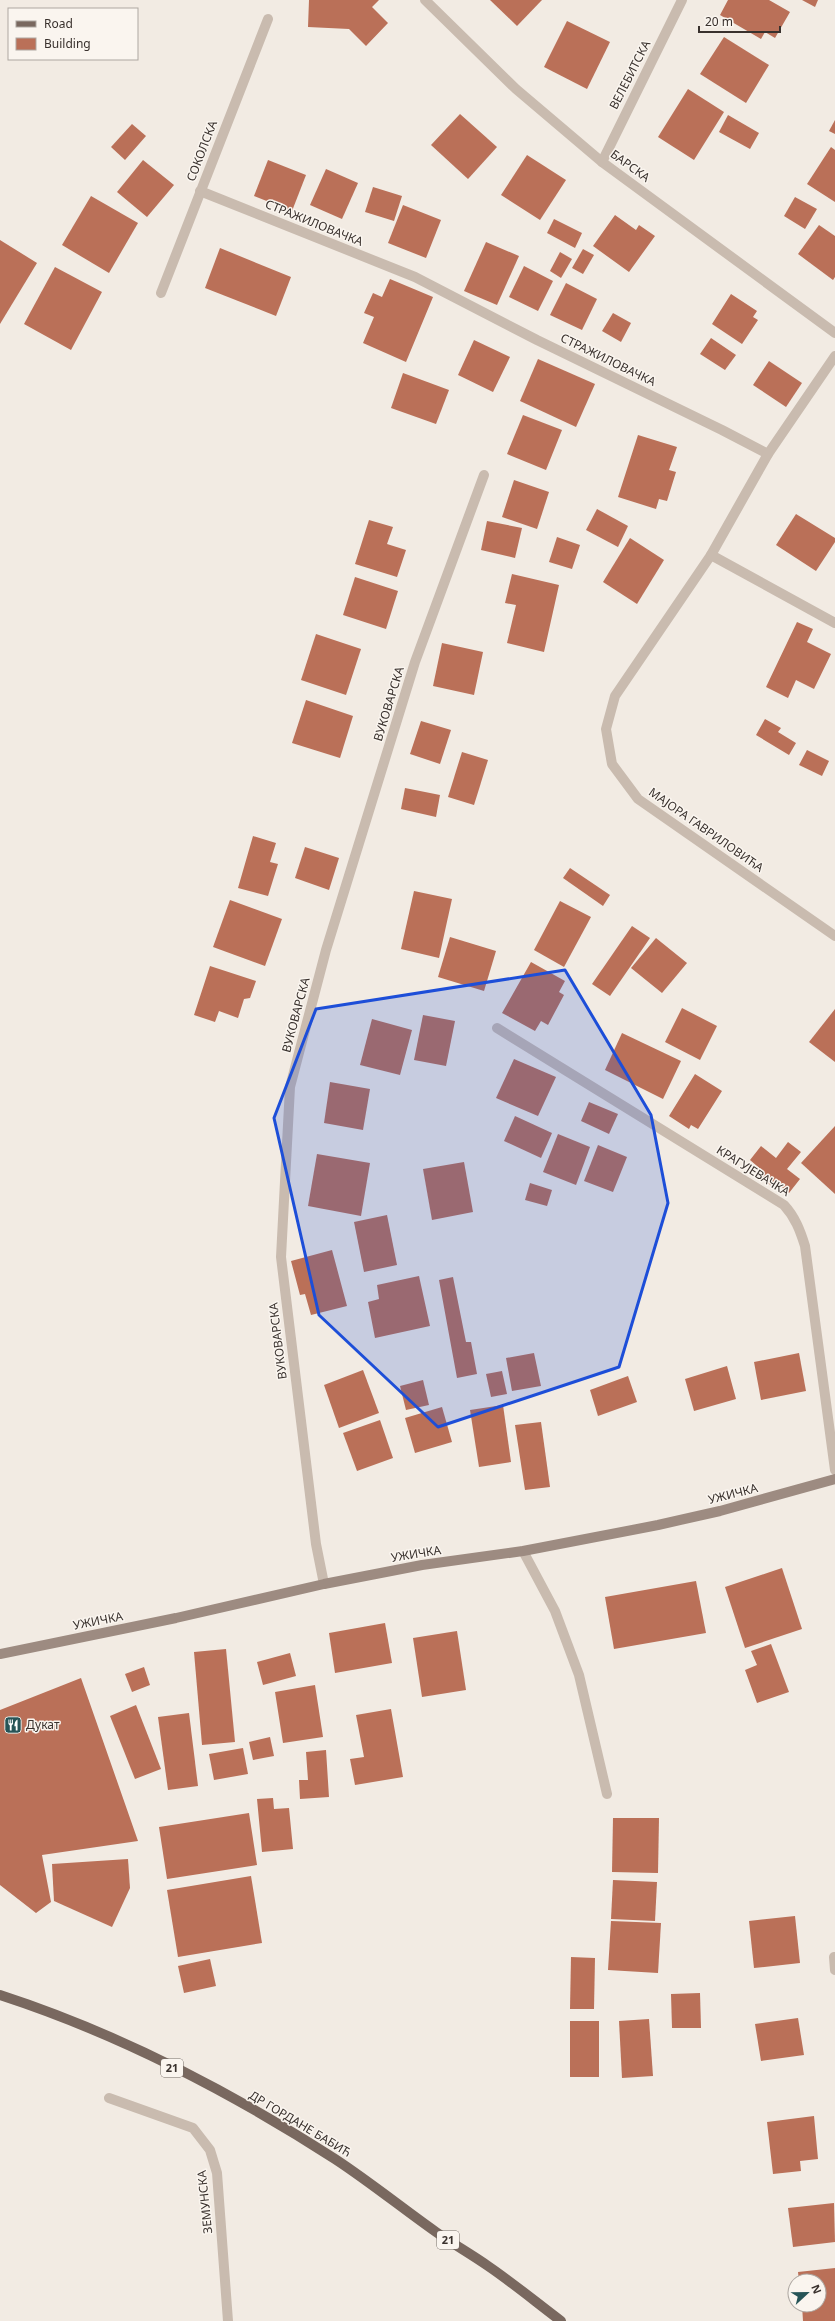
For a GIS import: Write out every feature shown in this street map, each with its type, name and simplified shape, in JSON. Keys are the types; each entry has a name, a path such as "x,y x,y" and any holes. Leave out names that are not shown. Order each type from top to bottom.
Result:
{"main road":[{"name":"УЖИЧКА","path":"0,1654 176,1618 324,1584 422,1565 523,1552 712,1513 835,1479"},
{"name":"ДР ГОРДАНЕ БАБИЋ","path":"0,1995 113,2040 216,2089 259,2113 372,2184 436,2232 490,2267 562,2321"}],"street":[{"name":"БАРСКА","path":"426,0 516,89 602,162 835,333"},
{"name":"ВЕЛЕБИТСКА","path":"602,162 682,0"},
{"name":"СОКОЛСКА","path":"161,293 268,19"},
{"name":"СТРАЖИЛОВАЧКА","path":"200,192 415,276 537,340 768,454"},
{"path":"835,356 768,454 711,555 835,623"},
{"name":"ВУКОВАРСКА","path":"324,1584 316,1544 282,1257 290,1087 326,950 415,662 484,475"},
{"name":"МАЈОРА ГАВРИЛОВИЋА","path":"711,555 615,696 606,729 612,764 638,799 835,936"},
{"name":"КРАГУЈЕВАЧКА","path":"497,1028 784,1205 791,1213 801,1232 805,1246 835,1470"},
{"path":"523,1552 555,1610 579,1674 607,1794"},
{"path":"834,1957 835,1970"},
{"name":"ЗЕМУНСКА","path":"110,2098 192,2128 210,2150 217,2174 228,2321"}],"highlighted area":[{"path":"565,970 651,1115 668,1203 619,1367 438,1427 319,1315 274,1118 316,1009"}],"building":[{"path":"309,0 379,0 372,7 388,23 366,46 349,29 308,27"},
{"path":"490,0 542,0 517,26"},
{"path":"728,0 769,0 790,12 775,38 765,32 761,39 720,15"},
{"path":"802,0 818,0 815,7"},
{"path":"567,21 610,42 587,89 544,67"},
{"path":"724,37 769,65 746,103 700,74"},
{"path":"688,89 724,112 694,160 658,137"},
{"path":"460,114 497,147 468,179 431,145"},
{"path":"728,115 759,133 750,149 719,132"},
{"path":"835,120 835,134 829,131"},
{"path":"132,124 146,136 125,160 111,147"},
{"path":"831,147 835,150 835,202 807,184"},
{"path":"527,155 566,180 540,220 501,195"},
{"path":"143,160 174,185 147,217 117,192"},
{"path":"268,160 306,175 292,211 254,196"},
{"path":"326,169 358,183 342,219 310,205"},
{"path":"373,187 402,196 394,221 365,212"},
{"path":"91,196 138,223 109,273 62,245"},
{"path":"795,197 817,209 805,229 784,216"},
{"path":"403,205 441,220 426,258 388,243"},
{"path":"615,215 636,230 639,225 655,236 629,272 593,246"},
{"path":"554,219 582,233 575,248 547,233"},
{"path":"819,225 835,236 835,277 833,280 798,254"},
{"path":"0,240 37,263 0,324"},
{"path":"486,242 519,256 497,305 464,291"},
{"path":"220,248 291,277 276,316 205,288"},
{"path":"583,249 594,255 583,274 572,268"},
{"path":"560,252 572,259 561,278 550,271"},
{"path":"524,266 553,281 538,311 509,297"},
{"path":"55,267 102,292 71,350 24,324"},
{"path":"390,279 433,297 406,362 363,343 374,317 364,313 373,293 382,297"},
{"path":"566,283 597,299 582,330 550,315"},
{"path":"731,294 757,311 753,317 758,320 742,344 712,324"},
{"path":"613,313 631,323 621,342 602,331"},
{"path":"711,338 736,355 725,370 700,354"},
{"path":"474,340 510,357 493,392 458,375"},
{"path":"538,359 595,384 576,427 520,401"},
{"path":"769,361 802,383 786,407 753,385"},
{"path":"403,373 449,390 436,424 391,408"},
{"path":"523,415 562,430 546,470 507,454"},
{"path":"638,435 677,447 669,470 676,472 667,501 659,499 656,509 618,497"},
{"path":"514,480 549,492 537,529 502,517"},
{"path":"597,509 628,526 618,547 586,530"},
{"path":"796,514 835,538 835,542 816,571 776,545"},
{"path":"369,520 393,527 387,544 406,550 397,577 355,564"},
{"path":"487,521 522,528 515,558 481,550"},
{"path":"557,537 580,545 572,569 549,562"},
{"path":"630,538 664,560 637,604 603,582"},
{"path":"512,574 559,585 544,652 507,643 516,605 505,603"},
{"path":"355,577 398,591 386,629 343,615"},
{"path":"797,622 813,629 807,642 831,654 814,689 796,680 788,698 766,687"},
{"path":"316,634 361,649 346,695 301,680"},
{"path":"442,643 483,652 474,695 433,686"},
{"path":"306,700 353,716 340,758 292,743"},
{"path":"765,719 781,728 778,732 796,743 789,755 756,735"},
{"path":"421,721 451,730 440,764 410,754"},
{"path":"807,750 829,761 822,776 799,765"},
{"path":"462,752 488,760 474,805 448,797"},
{"path":"405,788 440,795 436,817 401,809"},
{"path":"253,836 276,843 270,862 278,864 268,896 238,888"},
{"path":"305,847 339,858 329,890 295,878"},
{"path":"570,868 610,895 603,906 563,878"},
{"path":"414,891 452,899 439,958 401,949"},
{"path":"230,900 282,919 265,966 213,947"},
{"path":"560,901 591,917 564,967 534,950"},
{"path":"632,926 650,938 610,996 592,984"},
{"path":"450,937 496,951 484,991 438,977"},
{"path":"656,938 687,963 662,993 631,968"},
{"path":"531,962 565,981 559,992 564,995 548,1025 541,1021 535,1031 502,1013"},
{"path":"210,966 256,981 250,998 244,999 238,1018 219,1011 215,1022 194,1015"},
{"path":"682,1008 717,1026 700,1060 665,1042"},
{"path":"835,1009 835,1062 809,1042"},
{"path":"423,1015 455,1021 446,1066 414,1060"},
{"path":"372,1019 412,1030 400,1075 360,1065"},
{"path":"622,1033 681,1061 663,1099 605,1070"},
{"path":"514,1059 556,1077 538,1116 496,1098"},
{"path":"695,1074 722,1091 698,1129 691,1125 689,1129 669,1116"},
{"path":"330,1082 370,1089 363,1130 324,1123"},
{"path":"589,1102 618,1114 609,1134 581,1121"},
{"path":"515,1116 552,1133 541,1158 504,1141"},
{"path":"835,1126 835,1194 801,1163"},
{"path":"558,1134 590,1147 576,1185 543,1172"},
{"path":"788,1142 801,1152 787,1169 800,1179 789,1193 777,1183 773,1187 760,1177 764,1172 750,1160 761,1146 776,1158"},
{"path":"598,1145 627,1157 613,1192 584,1181"},
{"path":"317,1154 370,1163 361,1216 308,1206"},
{"path":"464,1162 473,1212 432,1220 423,1169"},
{"path":"530,1183 552,1190 547,1206 525,1200"},
{"path":"387,1215 397,1265 364,1272 354,1222"},
{"path":"332,1250 347,1306 311,1315 305,1294 300,1295 291,1261"},
{"path":"419,1276 430,1326 375,1338 368,1302 379,1299 377,1285"},
{"path":"453,1277 466,1342 471,1342 477,1374 457,1378 439,1280"},
{"path":"534,1353 541,1386 512,1391 506,1358"},
{"path":"799,1353 806,1391 761,1400 754,1362"},
{"path":"727,1366 736,1399 694,1411 685,1379"},
{"path":"363,1370 379,1413 339,1428 324,1385"},
{"path":"502,1371 507,1394 491,1397 486,1374"},
{"path":"628,1376 637,1402 598,1416 590,1390"},
{"path":"423,1380 429,1405 406,1410 400,1386"},
{"path":"503,1405 511,1462 479,1467 470,1410"},
{"path":"442,1407 452,1442 415,1453 405,1418"},
{"path":"380,1420 393,1458 357,1471 343,1433"},
{"path":"541,1422 550,1487 525,1490 515,1425"},
{"path":"782,1568 802,1629 745,1648 725,1587"},
{"path":"696,1581 706,1633 614,1649 605,1597"},
{"path":"385,1623 392,1663 335,1673 329,1633"},
{"path":"457,1631 466,1690 422,1697 413,1638"},
{"path":"771,1644 789,1692 757,1703 745,1670 757,1665 751,1651"},
{"path":"226,1649 235,1742 202,1745 194,1652"},
{"path":"290,1653 296,1676 263,1685 257,1662"},
{"path":"144,1667 150,1685 132,1692 125,1674"},
{"path":"81,1678 138,1841 42,1855 51,1902 36,1913 0,1885 0,1710"},
{"path":"315,1685 323,1737 283,1743 275,1692"},
{"path":"136,1705 161,1769 135,1779 110,1716"},
{"path":"391,1709 403,1777 355,1785 350,1759 364,1757 356,1715"},
{"path":"189,1713 198,1786 168,1790 158,1717"},
{"path":"270,1737 274,1756 253,1760 249,1742"},
{"path":"243,1748 248,1774 214,1780 209,1754"},
{"path":"326,1750 329,1797 300,1799 299,1780 308,1780 306,1752"},
{"path":"273,1798 274,1809 289,1808 293,1849 262,1852 257,1799"},
{"path":"249,1813 257,1865 167,1879 159,1827"},
{"path":"613,1818 659,1818 658,1873 612,1872"},
{"path":"128,1859 130,1888 112,1927 54,1901 52,1864"},
{"path":"251,1876 262,1943 178,1957 167,1890"},
{"path":"613,1880 657,1882 655,1921 611,1919"},
{"path":"795,1916 800,1963 754,1968 749,1921"},
{"path":"611,1921 661,1923 658,1973 608,1970"},
{"path":"571,1957 595,1958 594,2009 570,2009"},
{"path":"210,1959 216,1986 184,1993 178,1966"},
{"path":"700,1993 701,2028 672,2028 671,1994"},
{"path":"798,2018 804,2055 761,2061 755,2024"},
{"path":"649,2019 653,2076 622,2078 619,2021"},
{"path":"570,2021 599,2021 599,2077 570,2077"},
{"path":"814,2116 818,2159 800,2161 801,2171 773,2174 767,2122"},
{"path":"834,2203 835,2242 793,2247 788,2208"},
{"path":"835,2268 835,2321 803,2321 802,2313 827,2313 827,2273 798,2272"}],"place":[{"name":"Дукат","path":"13,1725"}]}
